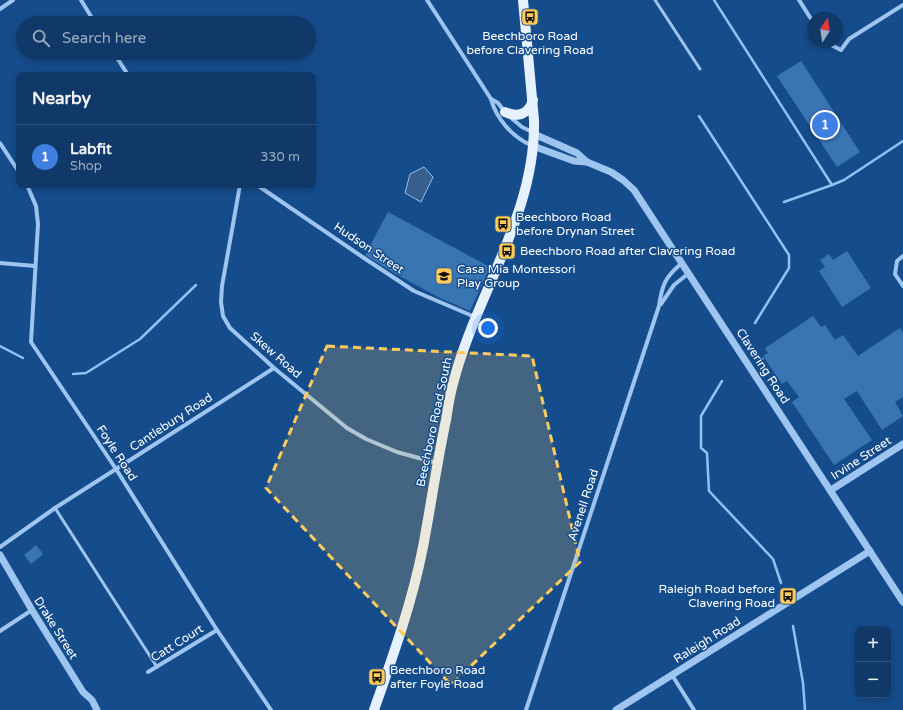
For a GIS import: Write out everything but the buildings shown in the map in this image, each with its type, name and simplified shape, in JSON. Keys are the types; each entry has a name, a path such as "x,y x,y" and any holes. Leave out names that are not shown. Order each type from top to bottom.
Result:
{"main road":[{"name":"Beechboro Road South","path":"374,710 403,627 415,582 423,548 437,463 453,382 461,354 514,224 530,174 534,134 533,100 524,0"},
{"path":"505,112 512,115 524,113 531,106 533,100"}],"street":[{"path":"0,8 13,0"},
{"path":"81,0 91,16"},
{"path":"427,0 491,99 495,110 508,129 516,137 533,146"},
{"path":"799,0 807,13"},
{"path":"843,47 849,39 903,5"},
{"path":"118,60 126,72"},
{"path":"491,99 498,103 505,112 522,127 534,134"},
{"name":"Clavering Road","path":"534,134 577,153 587,162"},
{"path":"0,143 16,167"},
{"name":"Clavering Road","path":"533,146 574,161 587,162 611,172 629,184 689,273 903,602"},
{"name":"Foyle Road","path":"28,188 36,206 38,224 31,342 116,469 217,630 271,710"},
{"name":"Skew Road","path":"239,188 222,286 221,302 223,316 230,328 274,368 346,428 366,439 397,452 437,463"},
{"name":"Hudson Street","path":"261,188 414,291 475,317"},
{"path":"903,256 897,261 895,274 903,286"},
{"name":"Avenell Road","path":"526,710 659,306 662,289 671,273 682,263"},
{"path":"0,264 35,266"},
{"name":"Avenell Road","path":"659,306 674,285 689,273"},
{"name":"Cantlebury Road","path":"0,547 55,508 274,368"},
{"name":"Irvine Street","path":"831,490 903,444"},
{"name":"Raleigh Road","path":"616,710 870,551"},
{"name":"Drake Street","path":"0,555 83,692 92,700 97,710"},
{"path":"0,631 32,610"},
{"name":"Catt Court","path":"148,672 217,630"},
{"path":"672,675 694,710"}],"lane":[{"path":"655,0 700,69"},
{"path":"55,508 156,667"}],"highlighted area":[{"path":"327,346 532,356 580,562 451,685 266,488"}],"water":[{"path":"424,167 433,177 421,202 405,193 410,174"}],"waterway":[{"path":"714,0 832,185 784,202"},
{"path":"699,116 789,255 789,268 755,323"},
{"path":"832,185 844,180 903,141"},
{"path":"73,374 86,373 140,339 196,285"},
{"path":"0,346 23,358"},
{"path":"722,381 701,416 701,448 707,453 709,491 773,559 781,583"},
{"path":"793,626 803,683 805,710"}],"place":[{"name":"Beechboro Road before Clavering Road","path":"530,17"},
{"name":"Labfit","path":"825,125"},
{"name":"Beechboro Road before Drynan Street","path":"503,224"},
{"name":"Beechboro Road after Clavering Road","path":"507,251"},
{"name":"Casa Mia Montessori Play Group","path":"444,276"},
{"name":"Raleigh Road before Clavering Road","path":"788,596"},
{"name":"Beechboro Road after Foyle Road","path":"377,677"}]}
